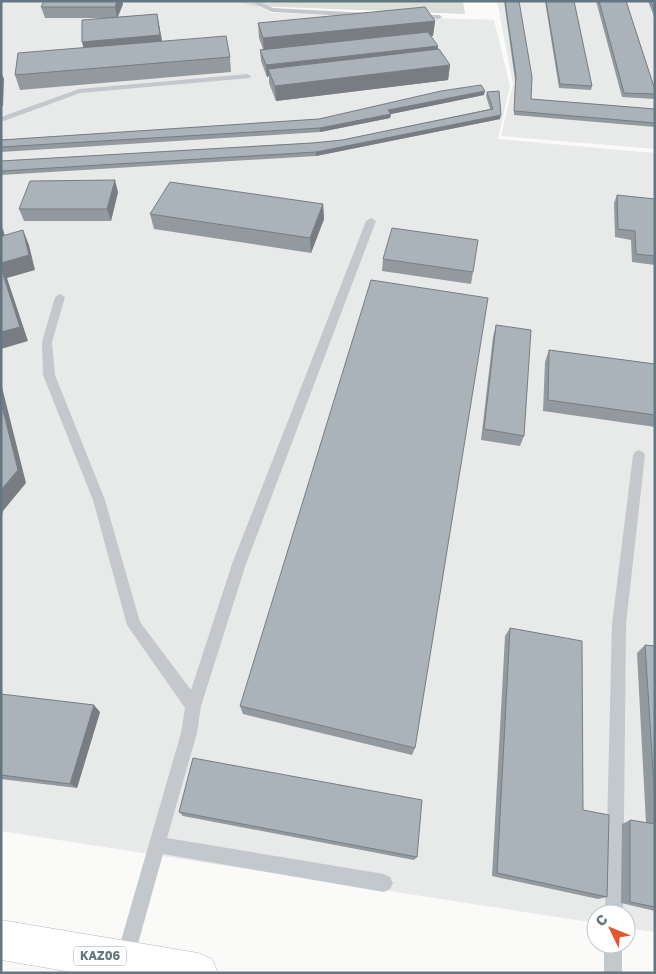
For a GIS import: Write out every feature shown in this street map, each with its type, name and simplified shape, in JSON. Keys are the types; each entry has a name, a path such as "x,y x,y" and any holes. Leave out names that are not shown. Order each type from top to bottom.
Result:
{"highway":[{"name":"KАZ06","path":"1,940 198,973"}],"lane":[{"path":"252,1 272,10 379,15"},
{"path":"409,16 439,17"},
{"path":"1,120 79,91 247,76"},
{"path":"124,960 188,733 193,706 239,564 371,221"},
{"path":"60,298 47,342 49,375 100,500 134,625 193,706"},
{"path":"614,904 619,624 639,455"},
{"path":"157,845 384,883"},
{"path":"613,954 613,973"}],"shaded area":[{"path":"239,1 463,1 465,14 251,6"},
{"path":"247,1 272,13 494,20 510,86 498,139 655,153 655,932 636,929 636,904 586,904 586,921 1,831 1,2"},
{"path":"497,1 655,1 655,149 501,136 513,84"}],"building":[{"path":"44,1 117,1 115,7 41,7"},
{"path":"505,1 519,1 532,77 531,99 655,109 655,123 514,111 516,76"},
{"path":"546,1 574,1 592,86 560,84"},
{"path":"599,1 626,1 655,94 624,93"},
{"path":"651,1 655,1 655,12"},
{"path":"425,7 435,21 263,38 258,23"},
{"path":"157,14 160,35 82,42 82,20"},
{"path":"428,32 438,46 266,65 260,50"},
{"path":"226,36 230,57 15,75 18,53"},
{"path":"439,49 450,65 275,86 268,69"},
{"path":"481,85 485,91 388,110 391,114 320,128 1,147 1,140 319,119 441,91"},
{"path":"499,91 501,115 316,152 1,171 1,161 342,140 493,109 487,92"},
{"path":"115,180 107,209 19,209 30,181"},
{"path":"170,182 323,204 310,238 150,214"},
{"path":"617,195 655,199 655,256 636,254 635,231 618,229"},
{"path":"392,228 478,240 473,272 383,259"},
{"path":"23,230 29,255 1,263 1,232 2,236"},
{"path":"1,268 20,327 1,332"},
{"path":"371,280 488,298 415,748 240,706"},
{"path":"496,325 531,330 524,436 484,429"},
{"path":"549,350 655,364 655,415 548,400"},
{"path":"1,402 18,470 1,490"},
{"path":"510,628 582,641 583,810 609,815 607,897 497,873"},
{"path":"645,645 655,646 655,800"},
{"path":"1,694 94,705 70,784 1,775"},
{"path":"193,758 422,800 417,857 179,812"},
{"path":"630,820 655,824 655,907 630,902"}]}
